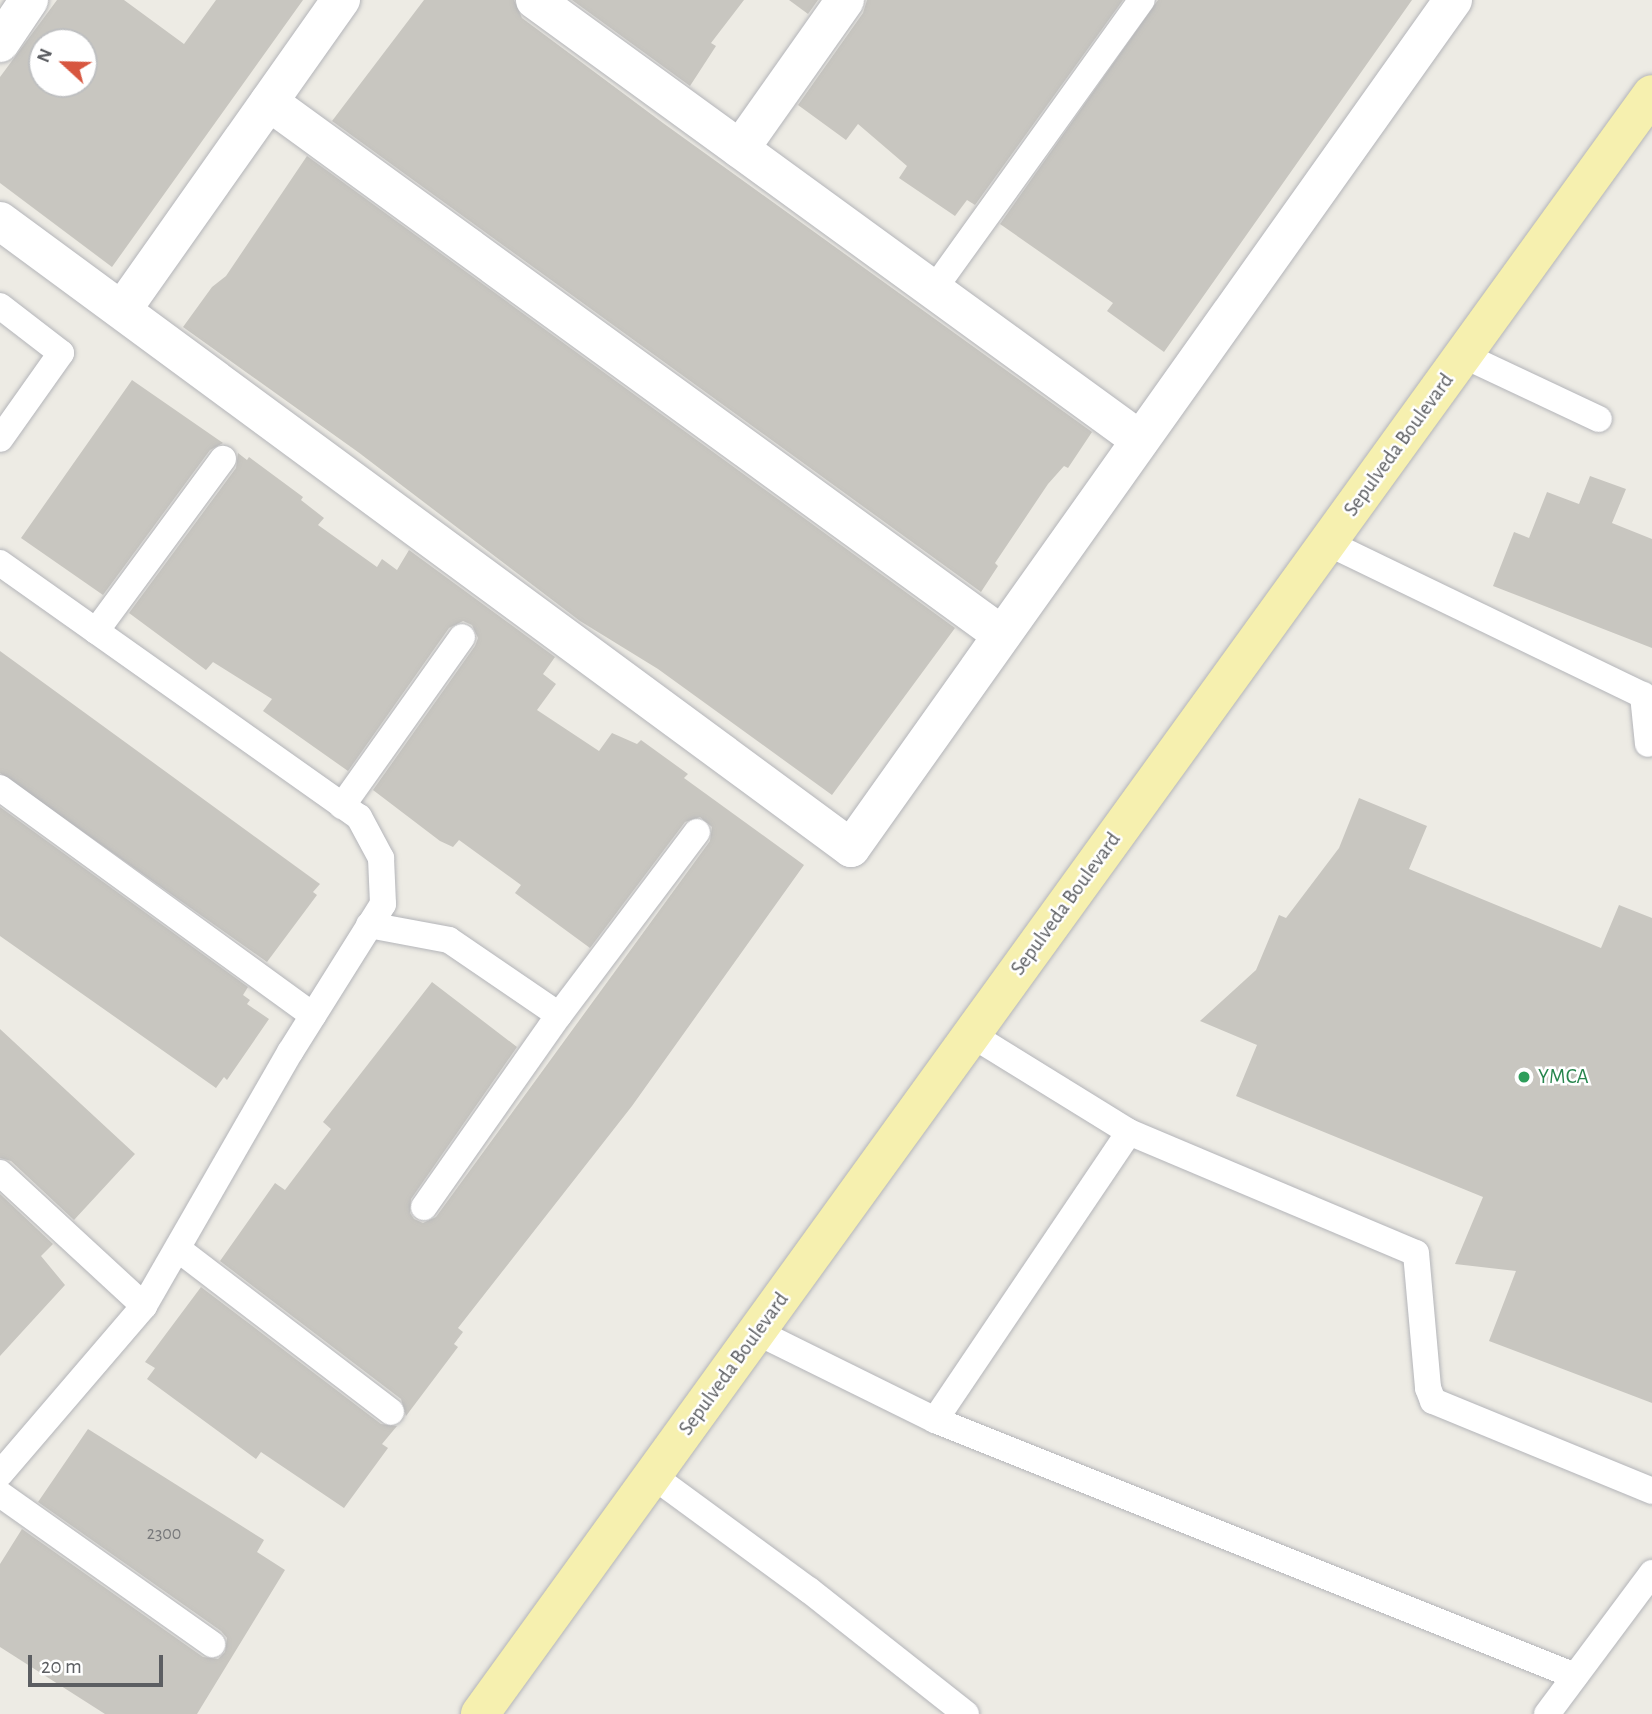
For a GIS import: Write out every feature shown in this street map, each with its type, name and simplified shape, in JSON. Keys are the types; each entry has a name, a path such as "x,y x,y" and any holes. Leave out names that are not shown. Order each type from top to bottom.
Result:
{"main road":[{"name":"Sepulveda Boulevard","path":"480,1714 1652,94"}],"street":[{"path":"122,310 341,0"},
{"path":"535,0 1140,440"},
{"path":"740,149 845,0"},
{"path":"0,220 851,848 1452,0"},
{"path":"0,43 25,1"},
{"path":"269,102 1002,635"}],"lane":[{"path":"934,289 1142,0"},
{"path":"0,306 61,353 0,439"},
{"path":"1464,355 1599,419"},
{"path":"96,631 223,459"},
{"path":"1328,543 1643,695 1648,744"},
{"path":"0,563 359,817 381,858 383,904 313,1015 144,1306 0,1474"},
{"path":"342,806 462,636"},
{"path":"0,788 313,1015"},
{"path":"424,1207 559,1015 696,832"},
{"path":"369,925 449,940 559,1015"},
{"path":"972,1035 1129,1132 1416,1253 1428,1388 1433,1401 1652,1491"},
{"path":"935,1420 1129,1132"},
{"path":"0,1173 144,1306"},
{"path":"178,1250 391,1412"},
{"path":"757,1332 935,1420 1575,1676"},
{"path":"653,1476 809,1590 966,1714"},
{"path":"0,1494 212,1644"},
{"path":"1547,1714 1652,1573"}],"building":[{"path":"57,0 124,0 184,44 216,0 303,0 112,267 0,183 0,77 28,39 28,98 98,98 98,28 36,28"},
{"path":"424,0 514,0 522,18 1092,432 1068,468 1064,466 1048,484 995,563 998,566 981,592 332,121"},
{"path":"572,0 744,0 711,43 716,46 690,86"},
{"path":"789,0 818,0 808,14"},
{"path":"867,0 1123,0 975,205 967,200 955,216 899,178 907,166 858,124 846,140 798,105 863,13"},
{"path":"1158,0 1412,0 1164,352 1107,311 1113,303 1000,224"},
{"path":"307,156 955,628 832,795 658,669 580,621 358,452 183,327 212,287 226,276"},
{"path":"132,380 223,443 210,450 103,595 21,538"},
{"path":"238,453 247,460 249,457 303,497 301,500 324,518 318,525 377,567 382,559 397,570 409,550 555,657 543,674 556,684 537,710 599,751 612,733 637,744 641,740 688,774 684,778 804,865 632,1106 458,1328 463,1332 454,1344 458,1347 406,1416 401,1399 220,1261 275,1183 285,1190 331,1129 323,1122 432,982 517,1047 411,1199 410,1213 414,1219 423,1223 436,1217 710,841 712,827 700,817 685,822 590,948 515,893 521,885 459,840 453,847 440,841 373,790 475,646 478,638 472,625 463,621 449,628 348,771 263,711 272,699 213,662 206,670 129,613 236,468"},
{"path":"1590,476 1626,489 1612,523 1652,539 1652,648 1493,586 1514,532 1529,538 1547,492 1579,504"},
{"path":"0,651 320,884 313,892 317,895 267,962 0,773"},
{"path":"1359,798 1427,826 1409,869 1601,948 1619,905 1652,918 1652,1403 1489,1341 1516,1271 1455,1264 1483,1197 1236,1096 1257,1045 1200,1021 1256,970 1279,915 1286,918 1339,848"},
{"path":"0,807 248,987 243,995 250,1000 247,1004 269,1019 227,1080 224,1077 216,1088 0,936"},
{"path":"0,1029 135,1154 74,1220 11,1161 0,1158"},
{"path":"0,1194 53,1244 41,1256 65,1285 0,1356"},
{"path":"201,1287 381,1424 397,1426 382,1444 388,1448 344,1508 261,1452 256,1459 147,1379 155,1368 145,1362"},
{"path":"88,1429 264,1540 257,1552 285,1570 197,1714 105,1714 0,1647 0,1564 22,1529 203,1657 218,1659 225,1652 227,1638 221,1631 38,1502"}],"place":[{"name":"YMCA","path":"1524,1077"}]}
